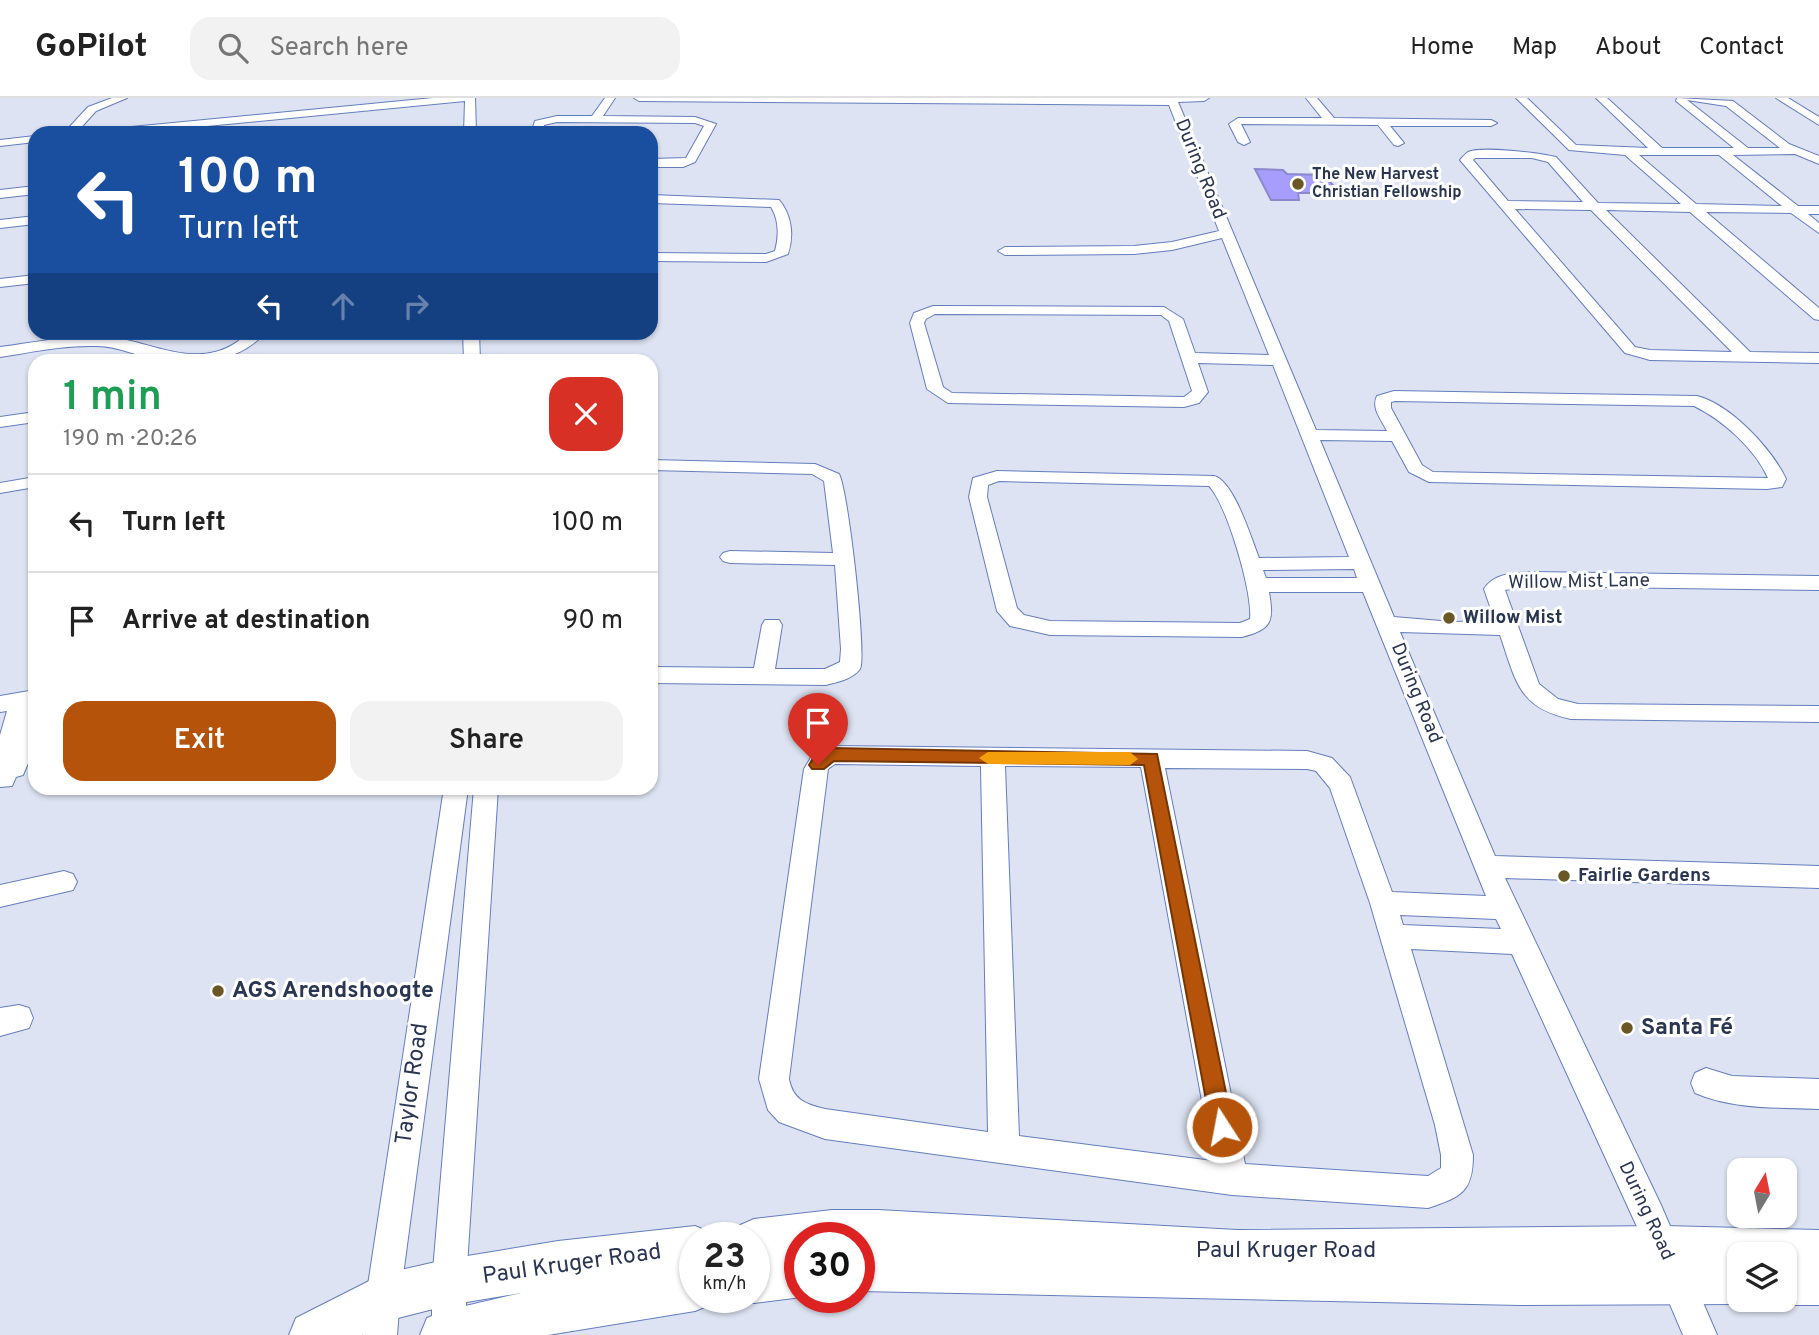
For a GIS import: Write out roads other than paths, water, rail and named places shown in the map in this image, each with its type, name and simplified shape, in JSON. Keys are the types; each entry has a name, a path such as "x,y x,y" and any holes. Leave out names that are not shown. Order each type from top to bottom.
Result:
{"street":[{"path":"76,126 92,109 122,98"},
{"path":"167,126 262,116 276,111 418,98"},
{"path":"276,111 468,98 470,126"},
{"path":"602,118 610,98"},
{"path":"602,118 620,98"},
{"path":"639,98 1204,98"},
{"path":"1311,98 1331,122"},
{"path":"1521,98 1569,146 1628,152 1794,151"},
{"path":"1601,98 1658,152"},
{"path":"1682,98 1681,101 1746,152"},
{"path":"1691,98 1729,103 1794,151 1819,160"},
{"path":"1781,98 1819,122"},
{"name":"During Road","path":"1172,100 1487,867 1549,1008 1671,1264 1700,1335"},
{"path":"537,126 549,119 602,118 699,120 710,124 691,160 683,163 658,163"},
{"path":"631,126 636,119"},
{"path":"1244,142 1235,124 1238,121 1312,127 1331,122 1463,128 1490,123"},
{"path":"1382,123 1398,143"},
{"path":"0,143 28,140"},
{"path":"1628,152 1819,316"},
{"path":"1723,153 1819,229"},
{"path":"1746,356 1548,158 1520,155 1465,158 1508,205 1630,351 1650,355 1819,358"},
{"path":"0,194 28,189"},
{"path":"658,199 775,203 782,210 784,246 781,254 766,258 658,257"},
{"path":"1508,205 1819,210"},
{"path":"0,224 28,221"},
{"path":"1005,251 1152,248 1226,233"},
{"path":"0,283 28,280"},
{"path":"933,310 1157,310 1174,316 1188,353 1200,392 1193,400 1184,402 956,399 942,396 935,389 917,318 933,310"},
{"path":"210,354 233,349 250,340"},
{"path":"0,352 108,341 153,354"},
{"path":"1188,353 1277,355"},
{"path":"1394,396 1697,401 1716,410 1767,461 1777,479 1776,483 1768,484 1439,478 1418,472 1394,429 1382,404 1387,397 1394,396"},
{"path":"0,422 28,418"},
{"path":"1307,428 1394,429"},
{"path":"658,465 825,472 833,478 852,649 851,665 844,671 826,677 658,675"},
{"path":"997,476 1213,481 1221,488 1251,564 1262,618 1257,627 1250,629 1050,628 1026,624 1011,617 1006,611 978,497 978,485 986,478 997,476"},
{"path":"0,488 28,483"},
{"path":"730,557 844,559"},
{"path":"1251,564 1362,563"},
{"name":"Willow Mist Lane","path":"1819,583 1510,580 1495,585 1494,589 1506,628 1532,692 1541,701 1566,710 1819,714"},
{"path":"1257,585 1371,585"},
{"path":"1388,624 1506,628"},
{"path":"762,677 772,625"},
{"path":"2,780 18,764 23,705"},
{"path":"832,755 993,758 1307,760 1324,764 1341,785 1382,903 1450,1125 1457,1155 1457,1176 1443,1187 1428,1192 1232,1179 1004,1150 802,1119 785,1108 775,1096 774,1079 816,769 821,760 832,755"},
{"path":"993,758 1004,1150"},
{"path":"1151,759 1232,1179"},
{"name":"Taylor Road","path":"381,1317 455,795"},
{"path":"447,1335 485,795"},
{"path":"1487,867 1819,877"},
{"path":"0,896 64,882"},
{"path":"1382,903 1505,908"},
{"path":"1392,936 1520,942"},
{"path":"1706,1083 1732,1091 1819,1094"},
{"name":"Paul Kruger Road","path":"770,1240 832,1233 878,1233 1237,1253 1671,1264 1727,1278"},
{"name":"Paul Kruger Road","path":"313,1335 381,1317 449,1282 558,1264 679,1251"},
{"name":"Paul Kruger Road","path":"875,1268 1520,1282 1671,1264 1819,1253"},
{"path":"1797,1282 1819,1282"},
{"name":"Paul Kruger Road","path":"447,1335 562,1308 679,1290"}],"place":[{"name":"The New Harvest Christian Fellowship","path":"1298,184"},
{"name":"Willow Mist","path":"1449,618"},
{"name":"Fairlie Gardens","path":"1564,876"},
{"name":"AGS Arendshoogte","path":"218,991"},
{"name":"Santa Fé","path":"1627,1028"}]}
